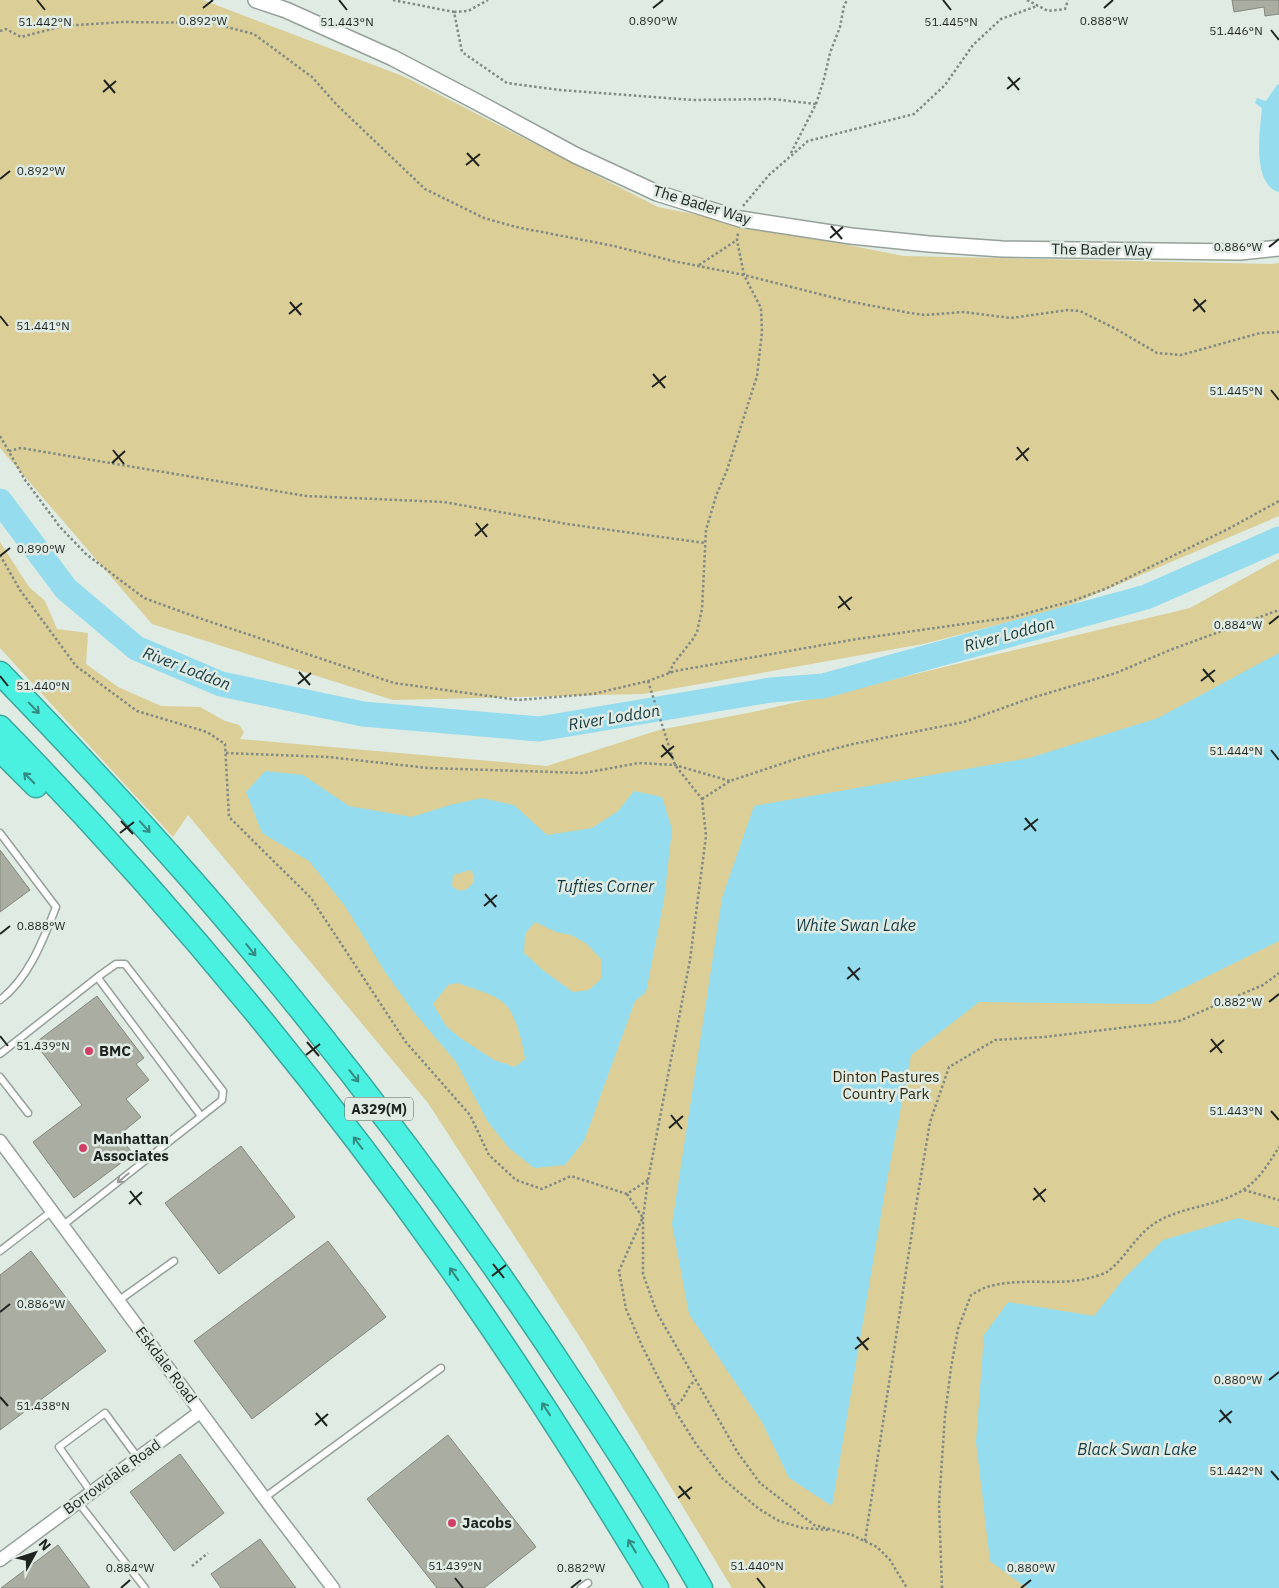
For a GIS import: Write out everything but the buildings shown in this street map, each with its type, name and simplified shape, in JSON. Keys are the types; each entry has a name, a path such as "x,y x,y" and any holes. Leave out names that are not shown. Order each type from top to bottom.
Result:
{"highway":[{"name":"A329(M)","path":"0,673 75,751 177,863 239,935 371,1098 473,1236 537,1329 614,1445 701,1588"},
{"name":"A329(M)","path":"0,726 51,779 177,921 320,1094 438,1251 558,1428 657,1588"},
{"name":"A329(M)","path":"0,750 177,921"}],"street":[{"name":"The Bader Way","path":"256,0 294,13 393,58 599,167 657,193 740,219 851,236 1002,249 1240,252 1279,248"},
{"name":"Eskdale Road","path":"2,1146 333,1588"},
{"name":"Borrowdale Road","path":"0,1560 200,1412"}],"lane":[{"path":"0,833 56,907 38,952 10,993 0,1000"},
{"path":"0,1054 116,964 125,964 223,1091 222,1100 62,1226"},
{"path":"98,978 201,1116"},
{"path":"0,1076 28,1113"},
{"path":"0,1251 52,1211"},
{"path":"118,1301 174,1261"},
{"path":"264,1498 441,1368"},
{"path":"91,1492 59,1447 105,1413 138,1458"},
{"path":"78,1502 145,1588"},
{"path":"581,1588 588,1583"}],"path":[{"path":"393,0 454,12 468,11 488,0"},
{"path":"787,159 792,153 816,104 847,0"},
{"path":"1027,0 1048,11 1065,9 1068,0"},
{"path":"740,219 742,208 769,175 808,141 914,114 945,85 973,45 1001,19 1037,6"},
{"path":"454,12 462,52 507,83 560,90 693,100 772,100 816,104"},
{"path":"0,31 6,29 21,37 63,26 123,22 211,23 254,34 312,77 337,105 425,189 484,218 508,225 744,275 847,302 925,315 964,312 1012,318 1068,310 1080,311 1157,353 1181,354 1260,333 1279,332"},
{"path":"669,673 674,663 694,639 699,625 705,572 705,543 716,496 727,470 757,376 762,332 761,308 744,275 737,240 699,266"},
{"path":"0,436 25,480 60,527 86,554 144,598 394,683 518,700 593,694 648,681 669,673 857,639 1013,617 1072,601 1105,589 1228,529 1279,501"},
{"path":"9,451 21,448 306,496 444,502 567,524 705,543"},
{"path":"0,555 20,590 76,666 137,711 207,732 225,744 229,817 312,898 405,1041 470,1115 489,1155 516,1180 542,1189 571,1176 627,1194 642,1218"},
{"path":"702,799 730,781 802,757 964,722 1028,699 1116,672 1279,610"},
{"path":"648,681 675,765 702,799 706,836 690,960 642,1218 643,1274 657,1313 738,1453 760,1483 814,1525 852,1535 877,1547 890,1560 906,1588"},
{"path":"226,753 328,757 447,769 584,772 639,763 675,765 730,781"},
{"path":"865,1542 928,1131 949,1067 995,1040 1044,1037 1179,1021 1263,985 1279,973"},
{"path":"942,1588 939,1504 945,1416 958,1329 970,1295 989,1286 1020,1281 1062,1282 1091,1277 1106,1272 1140,1236 1156,1223 1179,1211 1226,1198 1244,1190 1266,1167 1279,1147"},
{"path":"627,1194 648,1180"},
{"path":"1244,1190 1279,1200"},
{"path":"642,1218 619,1271 626,1309 643,1348 673,1407 696,1444 723,1479 759,1509 779,1520 803,1528 835,1530"},
{"path":"673,1407 681,1403 688,1388 696,1380"},
{"path":"192,1566 208,1554"}],"green space":[{"path":"0,0 203,0 405,77 658,207 903,256 1279,263 1279,516 1063,608 923,644 643,694 393,700 152,624 0,448"},
{"name":"Dinton Pastures Country Park","path":"0,542 29,587 45,601 57,629 88,633 86,664 118,687 161,706 200,707 225,721 239,725 244,732 240,739 547,766 659,730 820,697 1190,608 1279,559 1279,1588 732,1588 583,1342 428,1103 188,815 173,837 0,648"}],"water":[{"path":"1279,84 1279,192 1269,186 1261,170 1259,148 1262,108 1255,103 1257,98 1266,101"},
{"name":"White Swan Lake","path":"1279,653 1279,941 1151,1004 979,1002 911,1055 886,1185 832,1506 789,1478 762,1422 689,1314 672,1224 722,898 754,806 1029,758 1158,718"},
{"name":"Tufties Corner","path":"265,771 303,775 349,806 412,817 450,805 482,798 514,805 547,835 592,828 618,811 634,791 662,797 672,829 664,900 646,992 635,1001 584,1141 565,1165 534,1168 509,1148 488,1122 456,1062 413,1011 385,972 345,906 309,861 262,833 246,792","holes":["470,870 474,875 474,882 467,889 459,891 452,886 453,875","535,922 556,932 571,935 587,944 601,959 601,979 589,990 573,992 544,971 524,953 525,934","458,983 489,994 505,1004 516,1022 525,1059 515,1067 494,1060 446,1026 433,1004 448,985"]},
{"name":"Black Swan Lake","path":"1238,1218 1279,1228 1279,1588 1027,1588 990,1561 976,1442 984,1335 1008,1302 1094,1316 1125,1277 1163,1240"}],"waterway":[{"name":"River Loddon","path":"0,501 66,589 136,648 221,684 363,714 539,729 771,690 823,686 1146,597 1279,539"}],"place":[{"name":"BMC","path":"89,1051"},
{"name":"Manhattan Associates","path":"83,1148"},
{"name":"Jacobs","path":"452,1523"}]}
